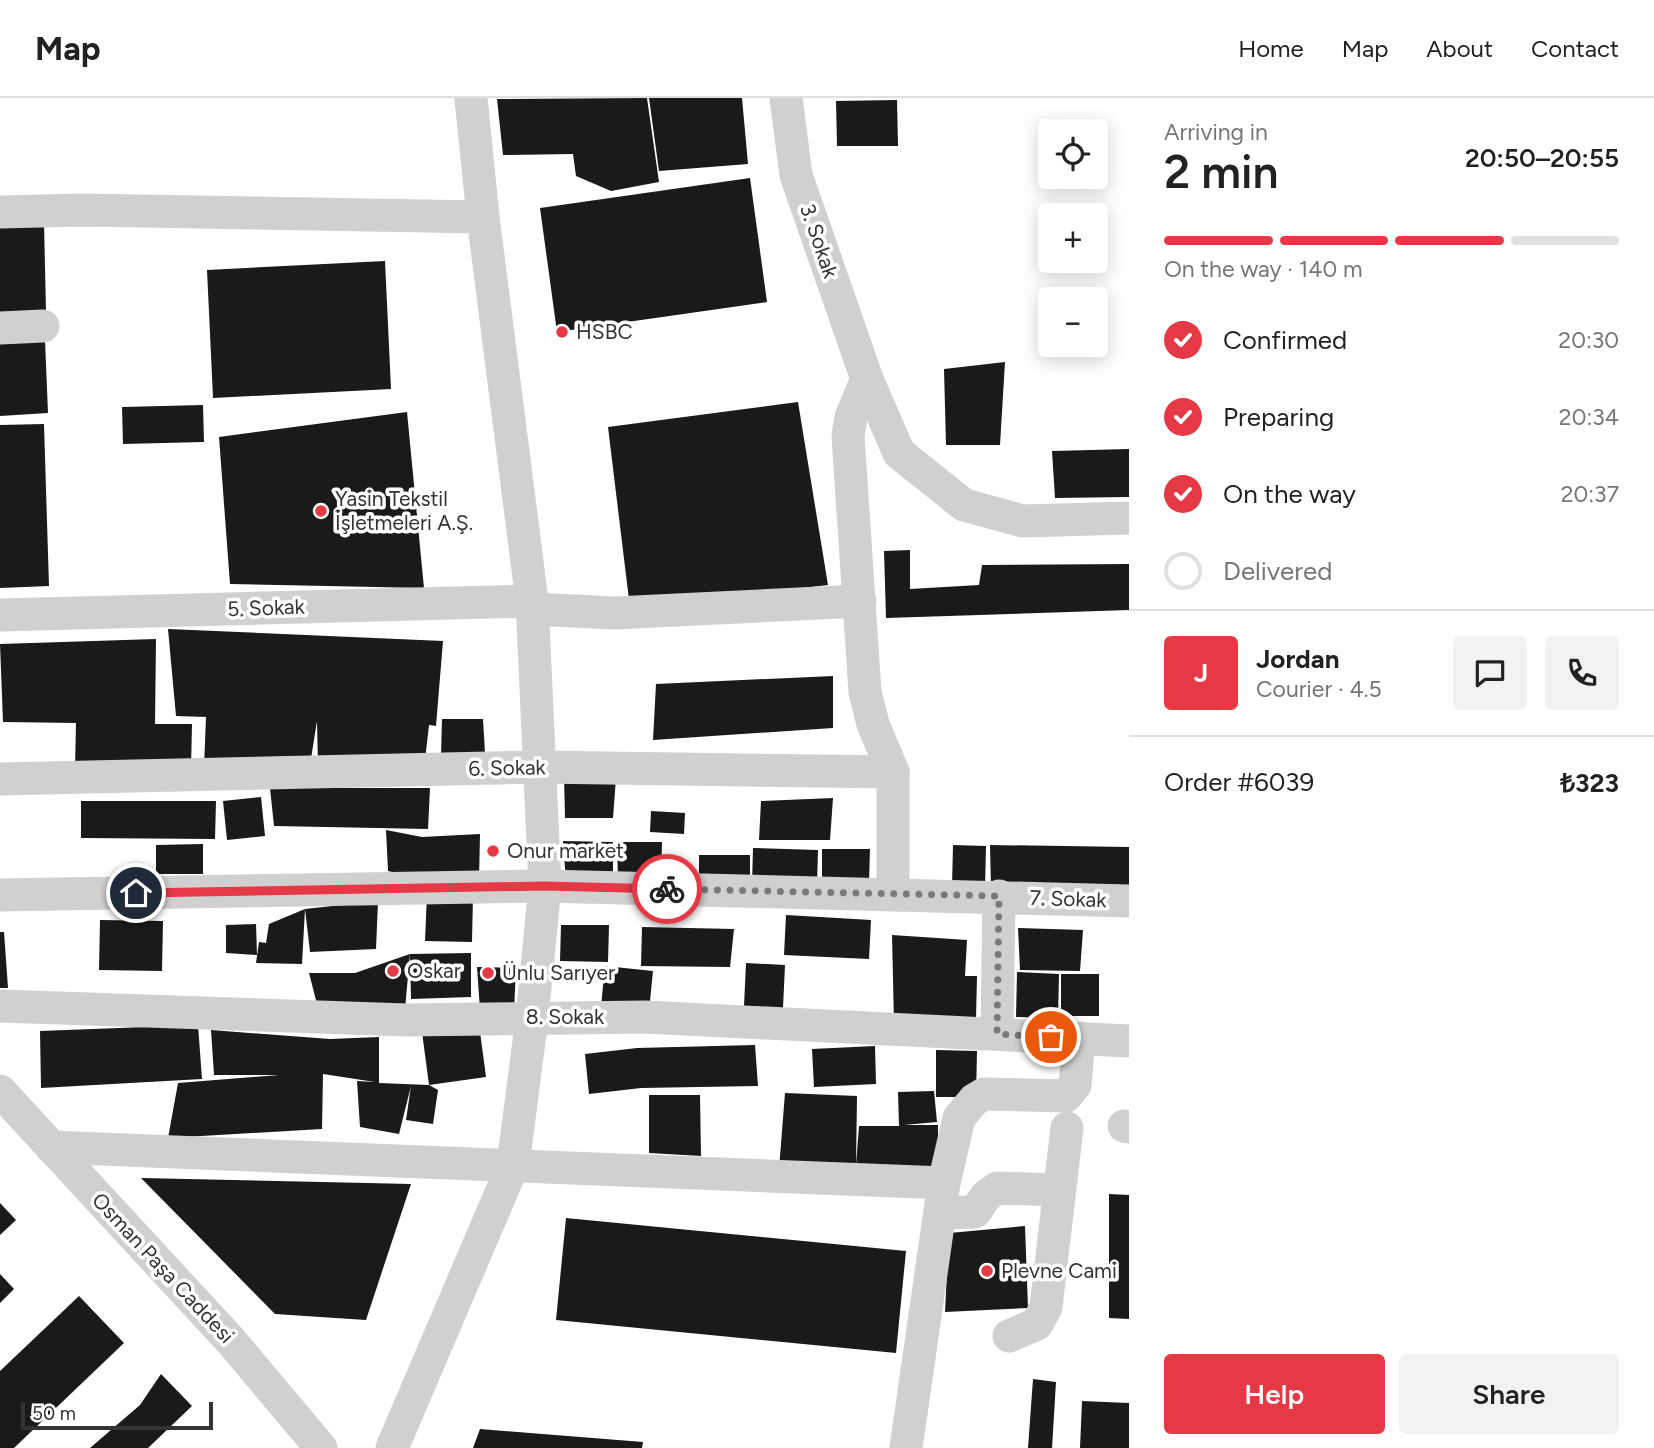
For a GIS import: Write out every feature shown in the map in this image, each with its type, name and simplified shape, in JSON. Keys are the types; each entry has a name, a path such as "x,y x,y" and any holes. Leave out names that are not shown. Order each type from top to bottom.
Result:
{"street":[{"path":"392,1448 513,1164 545,886 533,605 483,217 471,98"},
{"name":"3. Sokak","path":"786,98 796,175 867,379 899,453 964,505 1023,521 1129,518"},
{"path":"0,212 83,210 483,217"},
{"path":"0,328 43,327"},
{"path":"867,379 851,417 848,436 865,692 873,724 893,772 893,894"},
{"name":"5. Sokak","path":"0,615 533,605 615,613 860,601"},
{"name":"6. Sokak","path":"0,779 538,767 893,772"},
{"name":"7. Sokak","path":"0,895 545,886 1129,901"},
{"path":"997,1034 999,896"},
{"name":"8. Sokak","path":"0,1006 407,1020 645,1017 1129,1041"},
{"path":"906,1448 942,1198 958,1118 965,1107 984,1094 1066,1096 1075,1085 1079,1038"},
{"name":"Osman Paşa Caddesi","path":"0,1091 231,1341 321,1448"},
{"path":"1009,1336 1023,1333 1037,1324 1046,1307 1067,1128"},
{"path":"51,1147 513,1164 942,1198 975,1212 990,1191 997,1188 1059,1190"}],"building":[{"path":"647,98 659,182 611,191 576,176 573,154 503,155 497,99"},
{"path":"649,98 742,98 748,164 659,171"},
{"path":"897,100 898,146 837,146 836,101"},
{"path":"750,178 767,302 557,332 540,208"},
{"path":"44,222 46,312 0,313 0,223"},
{"path":"385,261 391,389 213,398 207,270"},
{"path":"45,340 48,413 0,416 0,343"},
{"path":"1005,362 1000,445 946,445 944,369"},
{"path":"798,402 828,585 630,608 608,427"},
{"path":"203,405 204,442 123,444 122,407"},
{"name":"Yasin Tekstil İşletmeleri A.Ş.","path":"407,412 424,588 230,584 219,437"},
{"path":"44,424 49,586 0,588 0,425"},
{"path":"1129,449 1129,497 1055,498 1052,451"},
{"path":"910,550 910,589 979,585 982,565 1129,564 1129,610 886,618 884,551"},
{"path":"168,629 443,641 436,726 429,725 424,769 318,767 317,721 310,765 204,767 206,717 176,716"},
{"path":"156,639 155,724 192,724 191,769 75,768 76,723 3,722 0,644"},
{"path":"833,676 833,728 653,740 656,684"},
{"path":"442,719 483,719 485,753 441,755"},
{"path":"564,776 616,778 613,818 565,818"},
{"path":"270,788 430,788 428,829 274,826"},
{"path":"261,797 265,836 227,840 223,801"},
{"path":"833,798 830,840 759,840 761,801"},
{"path":"81,801 216,801 215,839 81,838"},
{"path":"651,811 685,813 684,834 650,832"},
{"path":"386,830 422,837 480,834 479,880 425,880 388,871"},
{"path":"563,841 613,842 613,882 566,881"},
{"path":"617,842 662,842 661,879 618,882"},
{"path":"203,844 203,874 156,874 156,845"},
{"path":"953,845 986,846 985,888 952,886"},
{"path":"990,845 1129,847 1129,891 991,887"},
{"path":"753,848 818,850 817,885 752,883"},
{"path":"822,849 870,849 869,883 822,883"},
{"path":"699,855 750,855 750,885 699,885"},
{"path":"427,894 473,895 472,942 425,941"},
{"path":"378,901 376,949 310,952 305,909"},
{"path":"305,909 302,964 256,963 259,942 266,943 269,924"},
{"path":"786,915 871,920 869,959 784,955"},
{"path":"100,920 163,921 162,971 99,970"},
{"path":"256,924 257,955 226,953 226,925"},
{"path":"561,925 609,925 608,962 560,961"},
{"path":"642,927 734,929 730,967 641,966"},
{"path":"1018,928 1083,930 1080,971 1020,970"},
{"path":"0,932 4,932 8,988 0,988"},
{"path":"892,935 967,940 965,976 977,976 976,1018 894,1023"},
{"path":"471,953 471,997 411,999 410,954"},
{"path":"410,954 405,1009 318,1008 309,973 355,973"},
{"path":"746,963 785,965 783,1008 744,1006"},
{"path":"605,966 653,971 649,1011 601,1007"},
{"path":"477,967 516,968 514,1011 480,1010"},
{"path":"1017,972 1059,974 1058,1018 1016,1017"},
{"path":"1061,974 1099,974 1099,1016 1061,1016"},
{"path":"479,1024 486,1077 429,1085 422,1032"},
{"path":"198,1025 202,1079 41,1088 40,1031"},
{"path":"211,1030 330,1039 379,1037 379,1083 429,1085 438,1090 433,1124 406,1120 411,1086 399,1134 360,1127 357,1081 375,1082 323,1074 322,1129 168,1138 178,1083 279,1075 214,1075"},
{"path":"755,1045 758,1086 641,1088 589,1094 585,1054 637,1048"},
{"path":"875,1046 876,1084 814,1087 812,1049"},
{"path":"936,1050 977,1051 976,1097 936,1097"},
{"path":"934,1091 937,1122 904,1125 938,1125 938,1172 779,1169 785,1093 857,1096 856,1165 859,1126 899,1126 898,1092"},
{"path":"649,1095 700,1095 701,1156 649,1153"},
{"path":"141,1178 411,1184 366,1320 275,1314"},
{"path":"1109,1194 1129,1195 1129,1319 1109,1318"},
{"path":"0,1203 16,1220 0,1235"},
{"path":"566,1218 906,1251 896,1353 556,1320"},
{"name":"Plevne Cami","path":"1025,1226 1028,1308 945,1312 949,1233"},
{"path":"0,1274 14,1289 0,1303"},
{"path":"79,1296 124,1343 14,1448 0,1448 0,1371"},
{"path":"161,1374 192,1406 148,1448 90,1448 140,1405"},
{"path":"1033,1379 1056,1382 1052,1448 1028,1448"},
{"path":"1082,1401 1129,1403 1129,1448 1080,1448"},
{"path":"480,1429 643,1442 642,1448 473,1448"}],"way so far":[{"path":"667,889 999,896 997,1034 1051,1037"}],"place":[{"name":"HSBC","path":"562,332"},
{"name":"Yasin Tekstil İşletmeleri A.Ş.","path":"321,511"},
{"name":"Onur market","path":"493,851"},
{"name":"Oskar","path":"393,971"},
{"name":"Ünlu Sarıyer","path":"488,973"},
{"name":"Plevne Cami","path":"987,1271"}],"route":[{"path":"136,893 545,886 667,889"}]}
